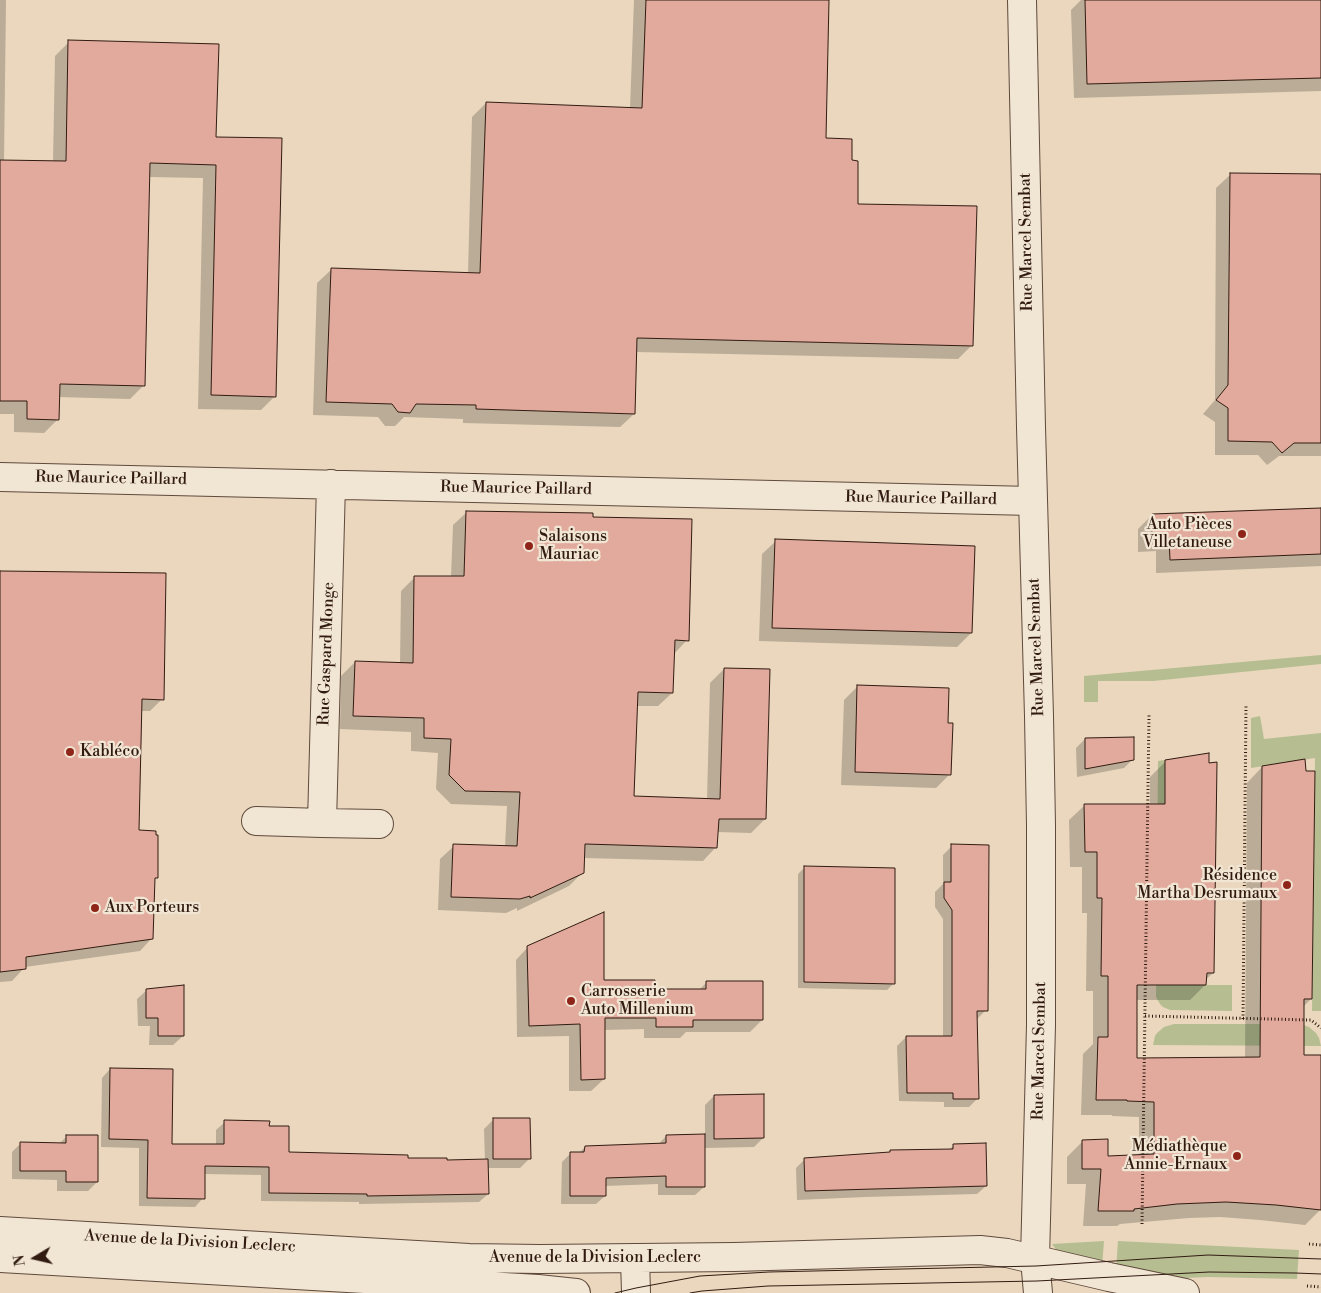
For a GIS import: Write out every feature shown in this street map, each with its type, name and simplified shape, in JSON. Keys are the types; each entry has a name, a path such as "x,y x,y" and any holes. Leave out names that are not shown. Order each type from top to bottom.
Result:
{"street":[{"name":"Rue Marcel Sembat","path":"1022,0 1032,501 1041,824 1041,1026 1036,1259 1038,1293"},
{"name":"Rue Maurice Paillard","path":"0,477 1032,501"},
{"name":"Rue Gaspard Monge","path":"322,823 331,484"},
{"path":"256,821 379,824"},
{"name":"Avenue de la Division Leclerc","path":"0,1232 469,1258 743,1257 980,1250 1036,1259 1185,1293"},
{"name":"Avenue de la Division Leclerc","path":"0,1258 576,1293"},
{"path":"635,1258 636,1293"}],"path":[{"path":"1243,1019 1246,705"},
{"path":"1142,1224 1149,715"},
{"path":"1145,1016 1310,1020 1321,1028"},
{"path":"1309,1244 1321,1245"},
{"path":"1307,1286 1321,1287"}],"green space":[{"path":"1321,655 1321,664 1153,681 1098,681 1098,702 1084,702 1084,676"},
{"path":"1260,716 1264,739 1321,733 1321,1011 1312,1011 1315,758 1251,768 1251,718"},
{"path":"1165,760 1164,985 1232,985 1232,1011 1170,1010 1163,1007 1156,997 1158,761"},
{"path":"1174,1024 1301,1024 1309,1027 1316,1033 1321,1046 1153,1045 1157,1033 1164,1027"},
{"path":"1104,1241 1102,1268 1064,1256 1052,1244"},
{"path":"1118,1241 1299,1250 1297,1279 1208,1277 1169,1280 1116,1270"}],"building":[{"path":"646,0 829,0 826,138 852,139 852,160 858,161 858,204 977,206 973,346 637,338 635,414 476,409 476,405 416,404 410,413 398,412 392,404 326,402 331,268 480,273 486,102 642,108"},
{"path":"1085,0 1321,0 1321,78 1087,84"},
{"path":"68,40 219,44 216,137 282,138 276,397 211,395 216,165 150,163 145,386 60,384 59,420 27,419 27,401 0,401 0,160 66,161"},
{"path":"1230,173 1321,174 1321,443 1294,443 1282,453 1272,442 1228,441 1228,408 1216,400 1228,385"},
{"name":"Auto Pièces Villetaneuse","path":"1321,508 1321,554 1170,560 1169,538 1152,539 1152,514"},
{"path":"466,511 593,513 593,517 692,519 689,641 675,640 673,693 638,692 634,796 720,799 724,668 770,669 766,819 719,819 717,848 585,844 584,873 530,898 530,896 520,899 451,897 453,844 517,846 520,792 465,791 449,775 451,739 424,738 424,718 353,716 355,661 413,663 414,576 464,576"},
{"path":"775,539 975,546 972,633 772,628"},
{"path":"0,571 166,573 164,700 142,699 139,830 156,831 156,835 158,835 158,878 155,878 153,939 26,957 26,969 0,972"},
{"path":"857,685 949,688 948,723 953,723 951,775 855,772"},
{"path":"1134,737 1134,760 1085,769 1085,738"},
{"path":"1209,753 1209,763 1217,762 1214,973 1207,973 1206,985 1137,985 1137,1058 1260,1057 1262,766 1305,759 1306,771 1315,771 1312,999 1304,999 1304,1055 1321,1055 1321,1210 1226,1202 1177,1204 1134,1209 1134,1211 1098,1211 1101,1169 1082,1169 1082,1140 1108,1139 1108,1156 1154,1154 1154,1102 1096,1100 1098,1037 1108,1037 1108,976 1101,976 1102,898 1097,898 1097,852 1085,852 1084,804 1165,804 1165,760"},
{"path":"951,844 989,845 988,1011 977,1011 979,1099 953,1099 953,1093 907,1093 906,1036 952,1036 952,910 944,898 944,882 951,882"},
{"path":"804,866 895,868 895,984 804,982"},
{"path":"604,912 604,980 655,980 656,989 706,989 706,981 763,981 763,1020 693,1020 693,1027 656,1027 656,1018 605,1018 605,1079 581,1080 580,1024 529,1026 527,946"},
{"path":"184,985 184,1036 158,1036 158,1018 146,1018 146,989"},
{"path":"110,1068 173,1069 172,1144 224,1144 224,1120 270,1121 269,1126 289,1126 289,1152 408,1155 408,1158 447,1158 447,1160 488,1159 489,1194 367,1196 367,1194 269,1193 269,1167 205,1166 205,1199 147,1198 148,1140 109,1139"},
{"path":"764,1094 764,1138 714,1139 714,1095"},
{"path":"493,1118 530,1118 531,1159 493,1159"},
{"path":"705,1134 705,1187 666,1187 666,1176 606,1178 606,1196 570,1196 570,1152 584,1152 585,1146 666,1143 666,1135"},
{"path":"66,1135 98,1135 98,1182 66,1182 66,1171 20,1171 20,1142 66,1143"},
{"path":"986,1143 987,1186 805,1191 804,1158 890,1152 890,1150 953,1149 953,1144"}],"tram line":[{"path":"615,1293 700,1276 769,1272 1036,1266 1208,1255 1321,1259"},
{"path":"690,1293 768,1286 1037,1281 1209,1272 1321,1274"}],"place":[{"name":"Auto Pièces Villetaneuse","path":"1242,534"},
{"name":"Salaisons Mauriac","path":"529,546"},
{"name":"Kabléco","path":"70,752"},
{"name":"Résidence Martha Desrumaux","path":"1287,885"},
{"name":"Aux Porteurs","path":"95,908"},
{"name":"Carrosserie Auto Millenium","path":"571,1001"},
{"name":"Médiathèque Annie-Ernaux","path":"1237,1156"}]}
